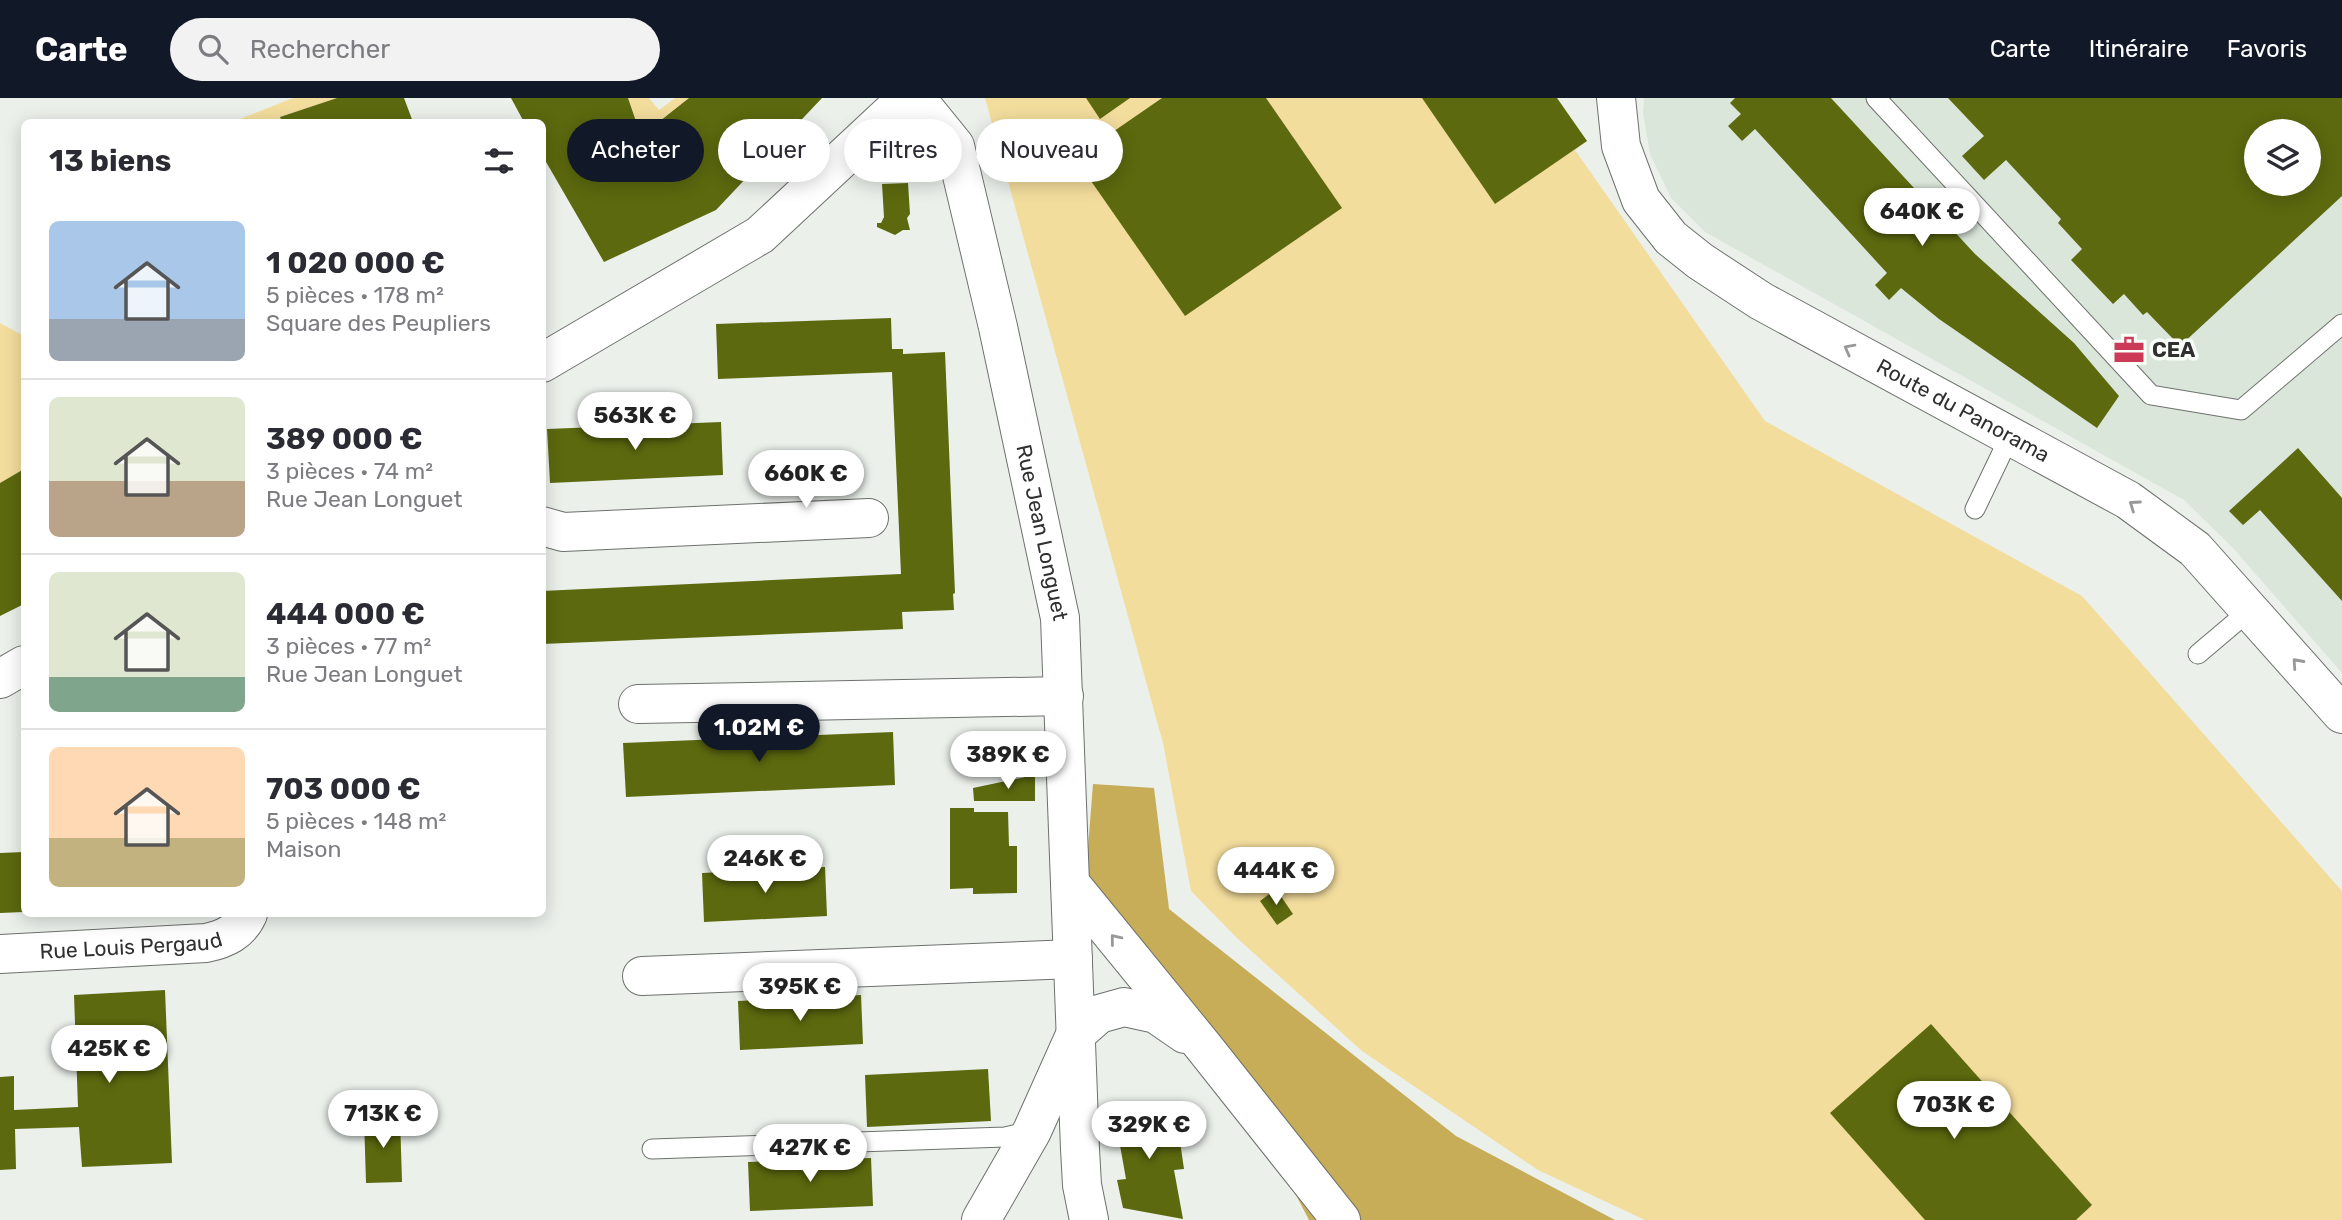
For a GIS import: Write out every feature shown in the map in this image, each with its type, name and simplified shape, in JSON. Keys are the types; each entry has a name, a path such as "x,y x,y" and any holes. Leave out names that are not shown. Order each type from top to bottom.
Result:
{"street":[{"path":"546,360 760,234 907,98"},
{"name":"Rue Jean Longuet","path":"916,98 955,146 998,327 1060,618 1082,1185 1089,1220"},
{"name":"Route du Panorama","path":"1616,98 1621,146 1641,200 1671,237 1700,261 1761,302 2128,500 2195,549 2342,714"},
{"path":"546,527 563,532 869,518"},
{"path":"0,679 21,667"},
{"path":"638,704 1064,696"},
{"path":"1070,883 1341,1220"},
{"name":"Rue Louis Pergaud","path":"0,954 206,943 221,940 234,933 247,917"},
{"path":"642,976 1073,974 1158,992"},
{"path":"981,1220 1032,1131 1076,1035 1099,1014 1124,1007 1156,1014 1203,1046"},
{"path":"1032,1131 1080,1138"},
{"path":"1002,1185 1036,1157 1080,1138"}],"lane":[{"path":"1876,98 2151,395 2241,410 2342,324"},
{"path":"1975,509 2010,436"},
{"path":"2198,654 2250,610"},
{"path":"652,1149 1005,1137 1032,1131"}],"shaded area":[{"path":"293,98 337,98 280,117 281,119 240,119"},
{"path":"628,98 649,98 659,110 675,98 689,98 662,119 635,119"},
{"path":"985,98 1557,98 1587,141 1575,150 1765,421 2082,596 2342,891 2342,1220 1645,1220 1538,1170 1362,1051 1237,938 1191,891 1163,743 1008,182 1123,182 1123,119 991,119"},
{"name":"CEA","path":"1644,98 2342,98 2342,673 2233,548 2184,500 1705,232 1671,198 1650,154 1643,113"},
{"path":"0,323 21,334 21,471 0,483"},
{"path":"1093,784 1154,788 1169,909 1456,1136 1615,1220 1309,1220 1231,1070 1085,886"}],"building":[{"path":"337,98 404,98 412,119 281,119 280,117"},
{"path":"511,98 628,98 635,119 567,119 567,182 704,182 704,119 662,119 689,98 822,98 802,119 718,119 718,182 742,182 716,210 604,262 546,162 546,119 522,119"},
{"path":"1086,98 1130,98 1100,119"},
{"path":"1162,98 1266,98 1342,208 1185,316 1092,182 1123,182 1123,125"},
{"path":"1422,98 1557,98 1587,141 1495,204"},
{"path":"1735,98 1831,98 1975,254 2074,343 2119,396 2097,428 1939,319 1901,288 1889,300 1875,285 1887,273 1755,129 1742,141 1728,126 1741,114 1730,103"},
{"path":"1948,98 2342,98 2342,196 2180,346 2147,312 2143,315 2124,294 2113,304 2071,260 2082,249 2058,223 2061,219 2006,160 1984,180 1962,156 1984,136"},
{"path":"908,183 910,214 907,218 910,230 903,230 895,235 877,227 877,223 881,223 884,217 882,184"},
{"path":"891,318 892,349 903,349 903,354 945,352 954,610 902,612 903,629 546,644 546,591 901,574 892,372 718,379 716,324"},
{"path":"721,422 723,475 550,483 547,429"},
{"path":"2298,448 2342,498 2342,601 2260,510 2243,525 2229,511"},
{"path":"21,471 21,606 0,616 0,483"},
{"path":"893,732 895,785 626,797 623,743"},
{"path":"1035,775 1035,801 974,801 973,788"},
{"path":"950,808 974,808 974,812 1008,812 1009,846 1017,846 1017,893 973,894 973,888 950,889"},
{"path":"21,852 21,912 0,913 0,853"},
{"path":"825,867 827,916 704,922 702,873"},
{"path":"1276,889 1293,914 1277,925 1260,901"},
{"path":"165,990 172,1163 82,1167 79,1127 15,1129 16,1169 0,1170 0,1077 14,1076 14,1110 78,1107 74,995"},
{"path":"861,995 863,1044 740,1050 738,1001"},
{"path":"1931,1024 2092,1205 2076,1220 1925,1220 1830,1113"},
{"path":"988,1069 991,1121 867,1127 865,1075"},
{"path":"1139,1102 1143,1116 1164,1112 1166,1122 1177,1121 1184,1169 1174,1170 1183,1219 1123,1208 1117,1180 1126,1179 1113,1106"},
{"path":"400,1117 402,1182 366,1183 364,1119"},
{"path":"871,1158 873,1206 750,1211 748,1162"}],"place":[{"name":"CEA","path":"2129,350"}]}
